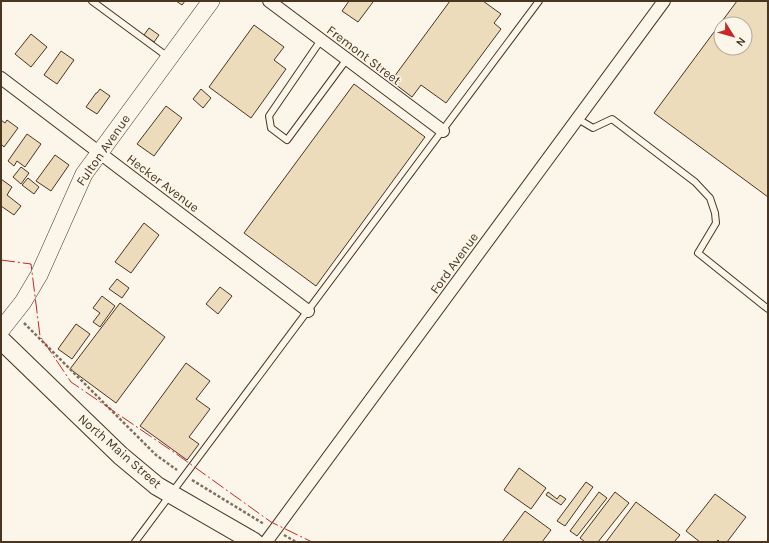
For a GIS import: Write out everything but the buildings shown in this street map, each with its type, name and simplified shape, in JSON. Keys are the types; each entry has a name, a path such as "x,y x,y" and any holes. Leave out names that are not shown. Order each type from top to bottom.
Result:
{"main road":[{"name":"North Main Street","path":"1,340 121,456 157,486 254,542"}],"street":[{"name":"Fulton Avenue","path":"1,330 24,302 39,275 73,195 84,174 211,1"},
{"name":"Fremont Street","path":"269,1 443,131"},
{"name":"Ford Avenue","path":"266,542 664,1"},
{"name":"Hecker Avenue","path":"1,78 308,311"}],"lane":[{"path":"92,1 169,58"},
{"path":"135,542 539,1"},
{"path":"321,40 269,116 271,128 287,140 347,59"},
{"path":"578,119 593,128 612,119 695,182 710,198 715,213 716,223 698,253 768,309"}],"path":[{"path":"15,314 156,455 252,518 296,542"}],"power":[{"path":"1,260 31,264 40,336 71,382 175,453 271,522 312,542"}]}
